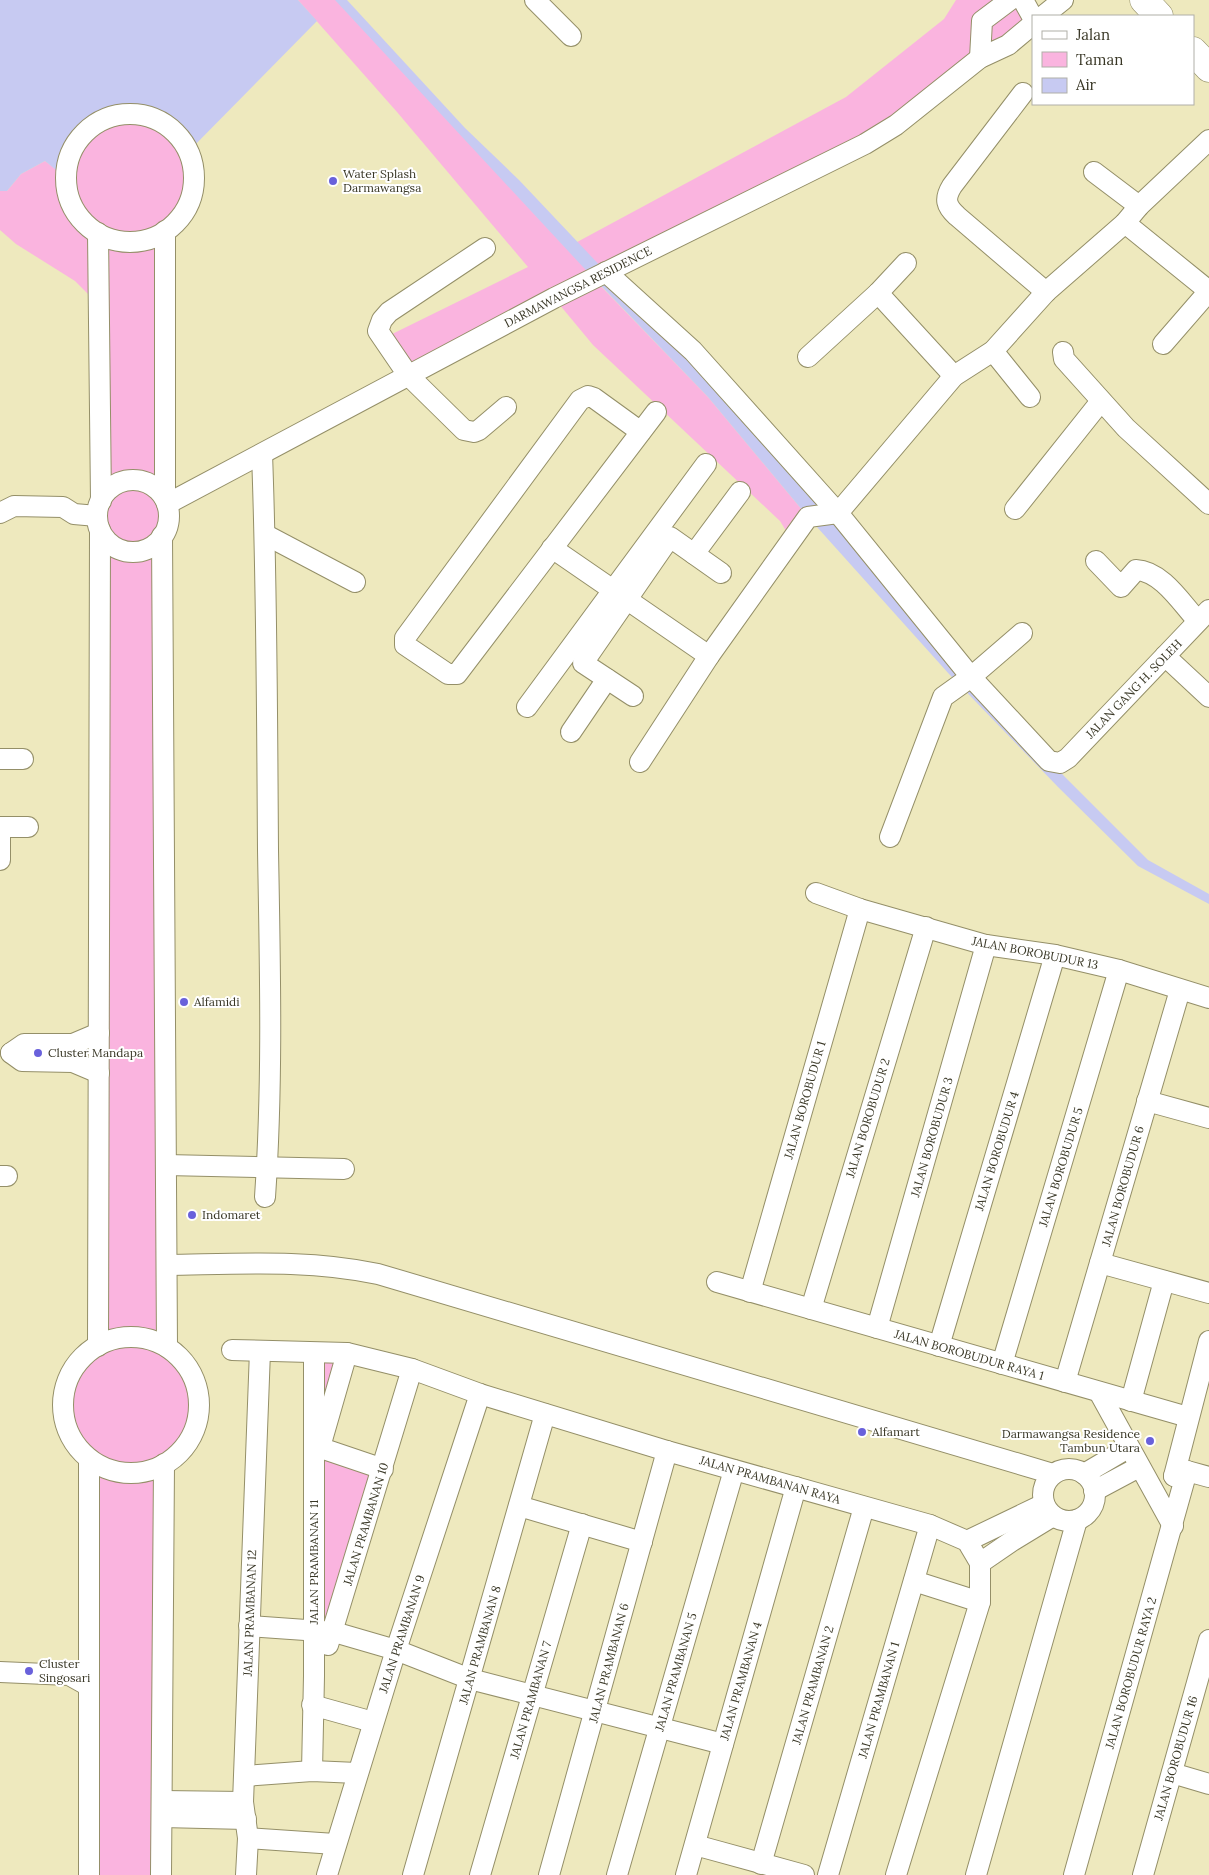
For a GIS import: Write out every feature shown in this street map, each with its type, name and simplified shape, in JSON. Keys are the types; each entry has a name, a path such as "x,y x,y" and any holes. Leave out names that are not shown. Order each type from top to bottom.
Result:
{"street":[{"path":"535,0 571,36"},
{"path":"980,58 982,21 1010,0"},
{"path":"1023,0 1032,16"},
{"path":"1044,15 1063,0"},
{"path":"1144,0 1158,15"},
{"name":"DARMAWANGSA RESIDENCE","path":"166,502 262,454 408,375 606,272 864,144 896,125 980,58 1008,44 1032,25"},
{"path":"1194,52 1209,68"},
{"path":"1023,93 952,186 946,198 947,204 957,216 1046,292"},
{"path":"132,113 159,120 173,130 182,140 192,164 194,176 189,201 176,222 165,231 145,240 121,241 98,233 78,215 71,203 66,178 68,165 80,138 90,127 104,119 132,113"},
{"path":"640,762 709,656 808,517 838,513 954,376 994,351 1046,292 1124,223 1139,206 1209,140"},
{"path":"1094,172 1139,206"},
{"path":"1124,223 1209,291 1163,344"},
{"path":"165,231 166,502 169,518 162,536 168,1264 167,1347"},
{"path":"98,233 98,1346"},
{"path":"485,248 418,291 384,316 379,326 380,334 408,375 459,426 469,432 479,430 506,407"},
{"path":"808,357 878,293 906,263"},
{"path":"606,272 693,351 838,513 971,677"},
{"path":"878,293 954,376"},
{"path":"994,351 1030,397"},
{"path":"1063,352 1064,359 1101,401 1152,453 1209,504"},
{"path":"641,432 594,398 588,396 580,400 405,638 405,645 448,674 457,674 552,548 641,432 656,412"},
{"path":"1015,509 1101,401"},
{"path":"262,454 266,535 271,976 271,1088 265,1197"},
{"path":"633,696 583,663 620,595 706,464"},
{"path":"162,536 147,549 127,551 109,542 99,516 112,487 128,480 146,482 154,486 166,502"},
{"path":"694,554 740,492"},
{"path":"0,513 14,506 63,507 74,514 99,516"},
{"path":"266,535 355,582"},
{"path":"527,707 670,537 721,573"},
{"path":"552,548 709,656"},
{"path":"1096,561 1121,587 1136,570 1150,573 1203,616"},
{"name":"JALAN GANG H. SOLEH","path":"971,677 1047,759 1056,763 1068,758 1203,616"},
{"path":"890,836 943,697 971,677 1022,634"},
{"path":"1165,656 1209,697"},
{"path":"571,732 607,679"},
{"path":"0,759 23,759"},
{"path":"0,860 0,827 28,826"},
{"name":"JALAN BOROBUDUR 13","path":"816,893 860,909 986,945 1055,955 1119,970 1209,998"},
{"name":"JALAN BOROBUDUR 1","path":"750,1292 860,909"},
{"name":"JALAN BOROBUDUR 2","path":"810,1309 926,927"},
{"name":"JALAN BOROBUDUR 3","path":"877,1328 986,945"},
{"name":"JALAN BOROBUDUR 4","path":"939,1346 1055,955"},
{"name":"JALAN BOROBUDUR 5","path":"1002,1364 1119,970"},
{"name":"JALAN BOROBUDUR 6","path":"1065,1382 1180,990"},
{"path":"5,1053 22,1061 73,1053 99,1033"},
{"path":"73,1053 99,1072"},
{"path":"1147,1101 1209,1118"},
{"path":"166,1165 344,1169"},
{"path":"1100,1263 1209,1293"},
{"path":"168,1264 319,1265 347,1267 378,1274 1054,1474"},
{"path":"1131,1401 1164,1281"},
{"name":"JALAN BOROBUDUR RAYA 1","path":"717,1282 1188,1418"},
{"path":"130,1337 144,1338 167,1347 185,1364 192,1376 196,1388 198,1406 196,1426 179,1453 152,1470 125,1473 100,1466 79,1449 66,1426 63,1400 66,1387 78,1363 98,1346 109,1341 130,1337"},
{"name":"JALAN BOROBUDUR RAYA 2","path":"1074,1875 1173,1526 1188,1418 1209,1341"},
{"name":"JALAN PRAMBANAN RAYA","path":"232,1350 347,1353 412,1369 480,1394 545,1414 930,1525 966,1541"},
{"name":"JALAN PRAMBANAN 12","path":"246,1875 245,1776 249,1626 260,1351"},
{"name":"JALAN PRAMBANAN 11","path":"312,1771 317,1446 314,1353"},
{"path":"347,1353 317,1446 383,1469"},
{"name":"JALAN PRAMBANAN 10","path":"314,1676 334,1632 412,1369"},
{"path":"1099,1392 1128,1448 1173,1526"},
{"name":"JALAN PRAMBANAN 9","path":"326,1875 396,1650 480,1394"},
{"name":"JALAN PRAMBANAN 8","path":"413,1875 545,1414"},
{"path":"1089,1483 1128,1448"},
{"name":"JALAN PRAMBANAN 6","path":"549,1875 668,1451"},
{"path":"89,1458 76,1668 87,1685 89,1875"},
{"path":"161,1875 164,1464"},
{"path":"1089,1483 1139,1466"},
{"path":"1069,1469 1089,1483 1092,1506 1088,1512 1076,1520 1060,1520 1049,1510 1044,1487 1054,1474 1069,1469"},
{"name":"JALAN PRAMBANAN 5","path":"617,1875 734,1470"},
{"path":"1148,1484 1180,1474 1209,1477"},
{"name":"JALAN PRAMBANAN 4","path":"686,1875 796,1487"},
{"path":"519,1506 642,1542"},
{"name":"JALAN PRAMBANAN 2","path":"762,1864 864,1507"},
{"path":"896,1875 980,1602 980,1563 966,1541 1002,1523 1049,1510"},
{"path":"980,1563 1012,1541 1049,1510"},
{"path":"976,1875 1076,1520"},
{"name":"JALAN PRAMBANAN 7","path":"480,1875 582,1524"},
{"name":"JALAN PRAMBANAN 1","path":"828,1875 930,1525"},
{"path":"914,1581 980,1602"},
{"path":"249,1626 313,1629 334,1632 396,1650 470,1679 723,1744"},
{"name":"JALAN BOROBUDUR 16","path":"1143,1875 1209,1640"},
{"path":"2,1672 27,1669 76,1668"},
{"path":"312,1705 373,1722"},
{"path":"245,1776 312,1771 357,1773"},
{"path":"1172,1773 1209,1784"},
{"path":"162,1809 245,1820 335,1844"},
{"path":"695,1845 804,1875"}],"green space":[{"path":"298,0 336,0 566,248 846,97 944,19 956,0 1023,0 1032,16 1032,19 896,125 593,278 708,397 808,517 791,539 780,521 593,345 554,298 411,373 382,339 528,267 397,112"},
{"path":"132,113 154,119 171,129 184,143 191,160 193,178 190,196 180,214 165,231 169,518 167,527 167,1347 181,1361 191,1375 197,1391 198,1407 196,1423 190,1438 179,1452 164,1465 161,1875 89,1875 87,1685 70,1669 87,1660 89,1459 77,1445 69,1430 64,1415 64,1399 66,1384 73,1370 98,1345 100,306 75,281 16,244 0,230 0,191 7,191 21,174 45,161 66,177 68,164 73,152 86,132 106,119"},
{"path":"314,1353 347,1353 320,1446 383,1469 334,1632 314,1676"}],"water":[{"path":"0,0 298,0 317,21 189,151 174,131 156,119 137,114 117,115 99,122 83,136 72,154 66,178 45,161 21,174 7,191 0,191"},
{"path":"335,0 347,0 465,128 519,180 606,272 693,351 971,677 1065,777 1148,860 1209,894 1209,904 1138,866 1058,787 949,674 808,517 708,397 583,267"}],"place":[{"name":"Water Splash Darmawangsa","path":"333,181"},
{"name":"Alfamidi","path":"184,1002"},
{"name":"Cluster Mandapa","path":"38,1053"},
{"name":"Indomaret","path":"192,1215"},
{"name":"Alfamart","path":"862,1432"},
{"name":"Darmawangsa Residence Tambun Utara","path":"1150,1441"},
{"name":"Cluster Singosari","path":"29,1671"}]}
